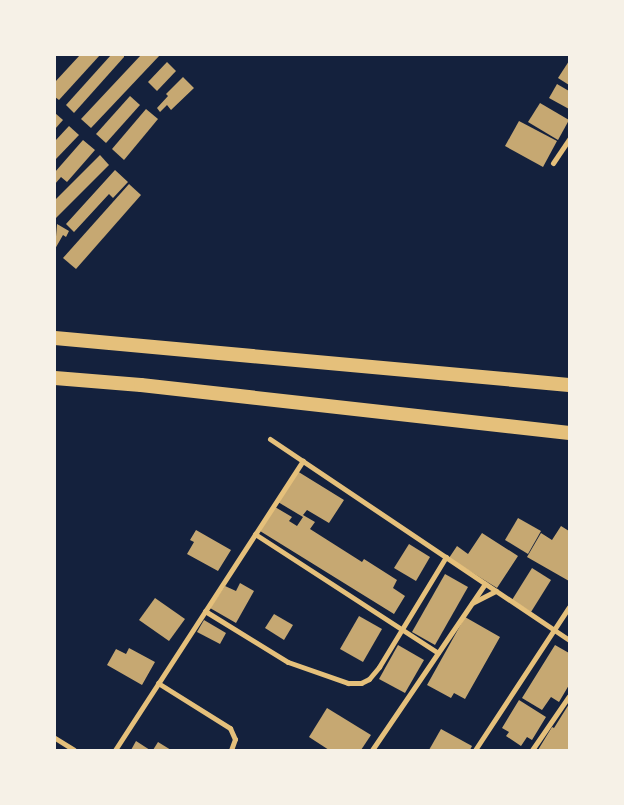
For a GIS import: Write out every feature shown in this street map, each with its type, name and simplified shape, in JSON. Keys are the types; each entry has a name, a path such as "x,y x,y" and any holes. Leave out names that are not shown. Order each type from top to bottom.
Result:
{"highway":[{"path":"55,338 569,385"},
{"path":"55,378 141,385 569,433"}],"street":[{"path":"553,163 569,139"},
{"path":"270,439 569,640"},
{"path":"115,750 303,461"},
{"path":"255,534 438,653"},
{"path":"205,611 288,662 348,683 361,683 369,679 402,630 446,557"},
{"path":"372,750 485,584"},
{"path":"472,603 496,591"},
{"path":"475,750 569,607"},
{"path":"158,683 230,728 235,738 231,750"},
{"path":"532,750 569,696"},
{"path":"55,738 74,750"}],"building":[{"path":"80,55 100,55 59,100 55,97 55,82"},
{"path":"111,55 124,55 124,57 74,113 66,105"},
{"path":"141,55 160,55 91,128 81,119"},
{"path":"569,61 569,85 558,78"},
{"path":"167,62 176,71 157,91 148,82"},
{"path":"183,77 194,88 171,110 167,105 160,112 157,108 168,96 166,94"},
{"path":"557,84 569,91 569,109 549,98"},
{"path":"130,96 140,105 106,143 96,134"},
{"path":"540,103 569,120 558,140 528,122"},
{"path":"146,109 158,119 124,160 112,149"},
{"path":"55,113 63,120 55,129"},
{"path":"519,121 557,141 543,167 505,146"},
{"path":"69,126 79,135 55,160 55,141"},
{"path":"83,140 95,150 67,182 61,177 55,184 55,172"},
{"path":"100,155 109,165 55,219 55,200"},
{"path":"115,170 128,182 113,198 109,194 74,232 66,224"},
{"path":"129,184 141,195 76,269 63,258"},
{"path":"57,224 69,231 66,237 63,235 55,249"},
{"path":"297,471 344,500 329,523 307,510 303,515 315,522 310,529 362,562 364,559 397,580 393,588 405,596 394,614 260,531 275,507 292,517 289,521 297,526 303,517 278,502"},
{"path":"518,518 541,531 528,554 505,540"},
{"path":"561,526 569,531 569,581 527,557 541,533 552,540"},
{"path":"196,530 231,550 218,571 187,554 194,542 190,540"},
{"path":"482,533 518,556 497,588 449,558 457,546 468,554"},
{"path":"409,544 430,557 416,581 394,568"},
{"path":"532,568 551,580 531,612 512,600"},
{"path":"445,574 468,587 435,645 412,632"},
{"path":"240,583 254,591 236,623 210,608 225,586 236,591"},
{"path":"155,598 185,619 169,641 139,620"},
{"path":"274,614 293,625 284,640 265,628"},
{"path":"359,616 382,629 363,662 340,649"},
{"path":"465,617 500,637 465,699 454,693 451,698 427,685"},
{"path":"204,620 226,633 220,644 197,632"},
{"path":"398,645 424,660 405,693 379,679"},
{"path":"555,645 569,653 569,685 559,702 551,697 542,710 522,698"},
{"path":"129,648 155,662 142,685 107,665 116,649 126,654"},
{"path":"519,700 546,717 532,740 527,737 521,746 506,736 509,732 502,728"},
{"path":"569,704 569,750 538,750 552,727 554,728"},
{"path":"327,708 371,735 361,750 329,750 309,737"},
{"path":"441,729 472,746 470,750 429,750"},
{"path":"136,741 150,750 131,750"},
{"path":"158,742 171,750 153,750"}]}
